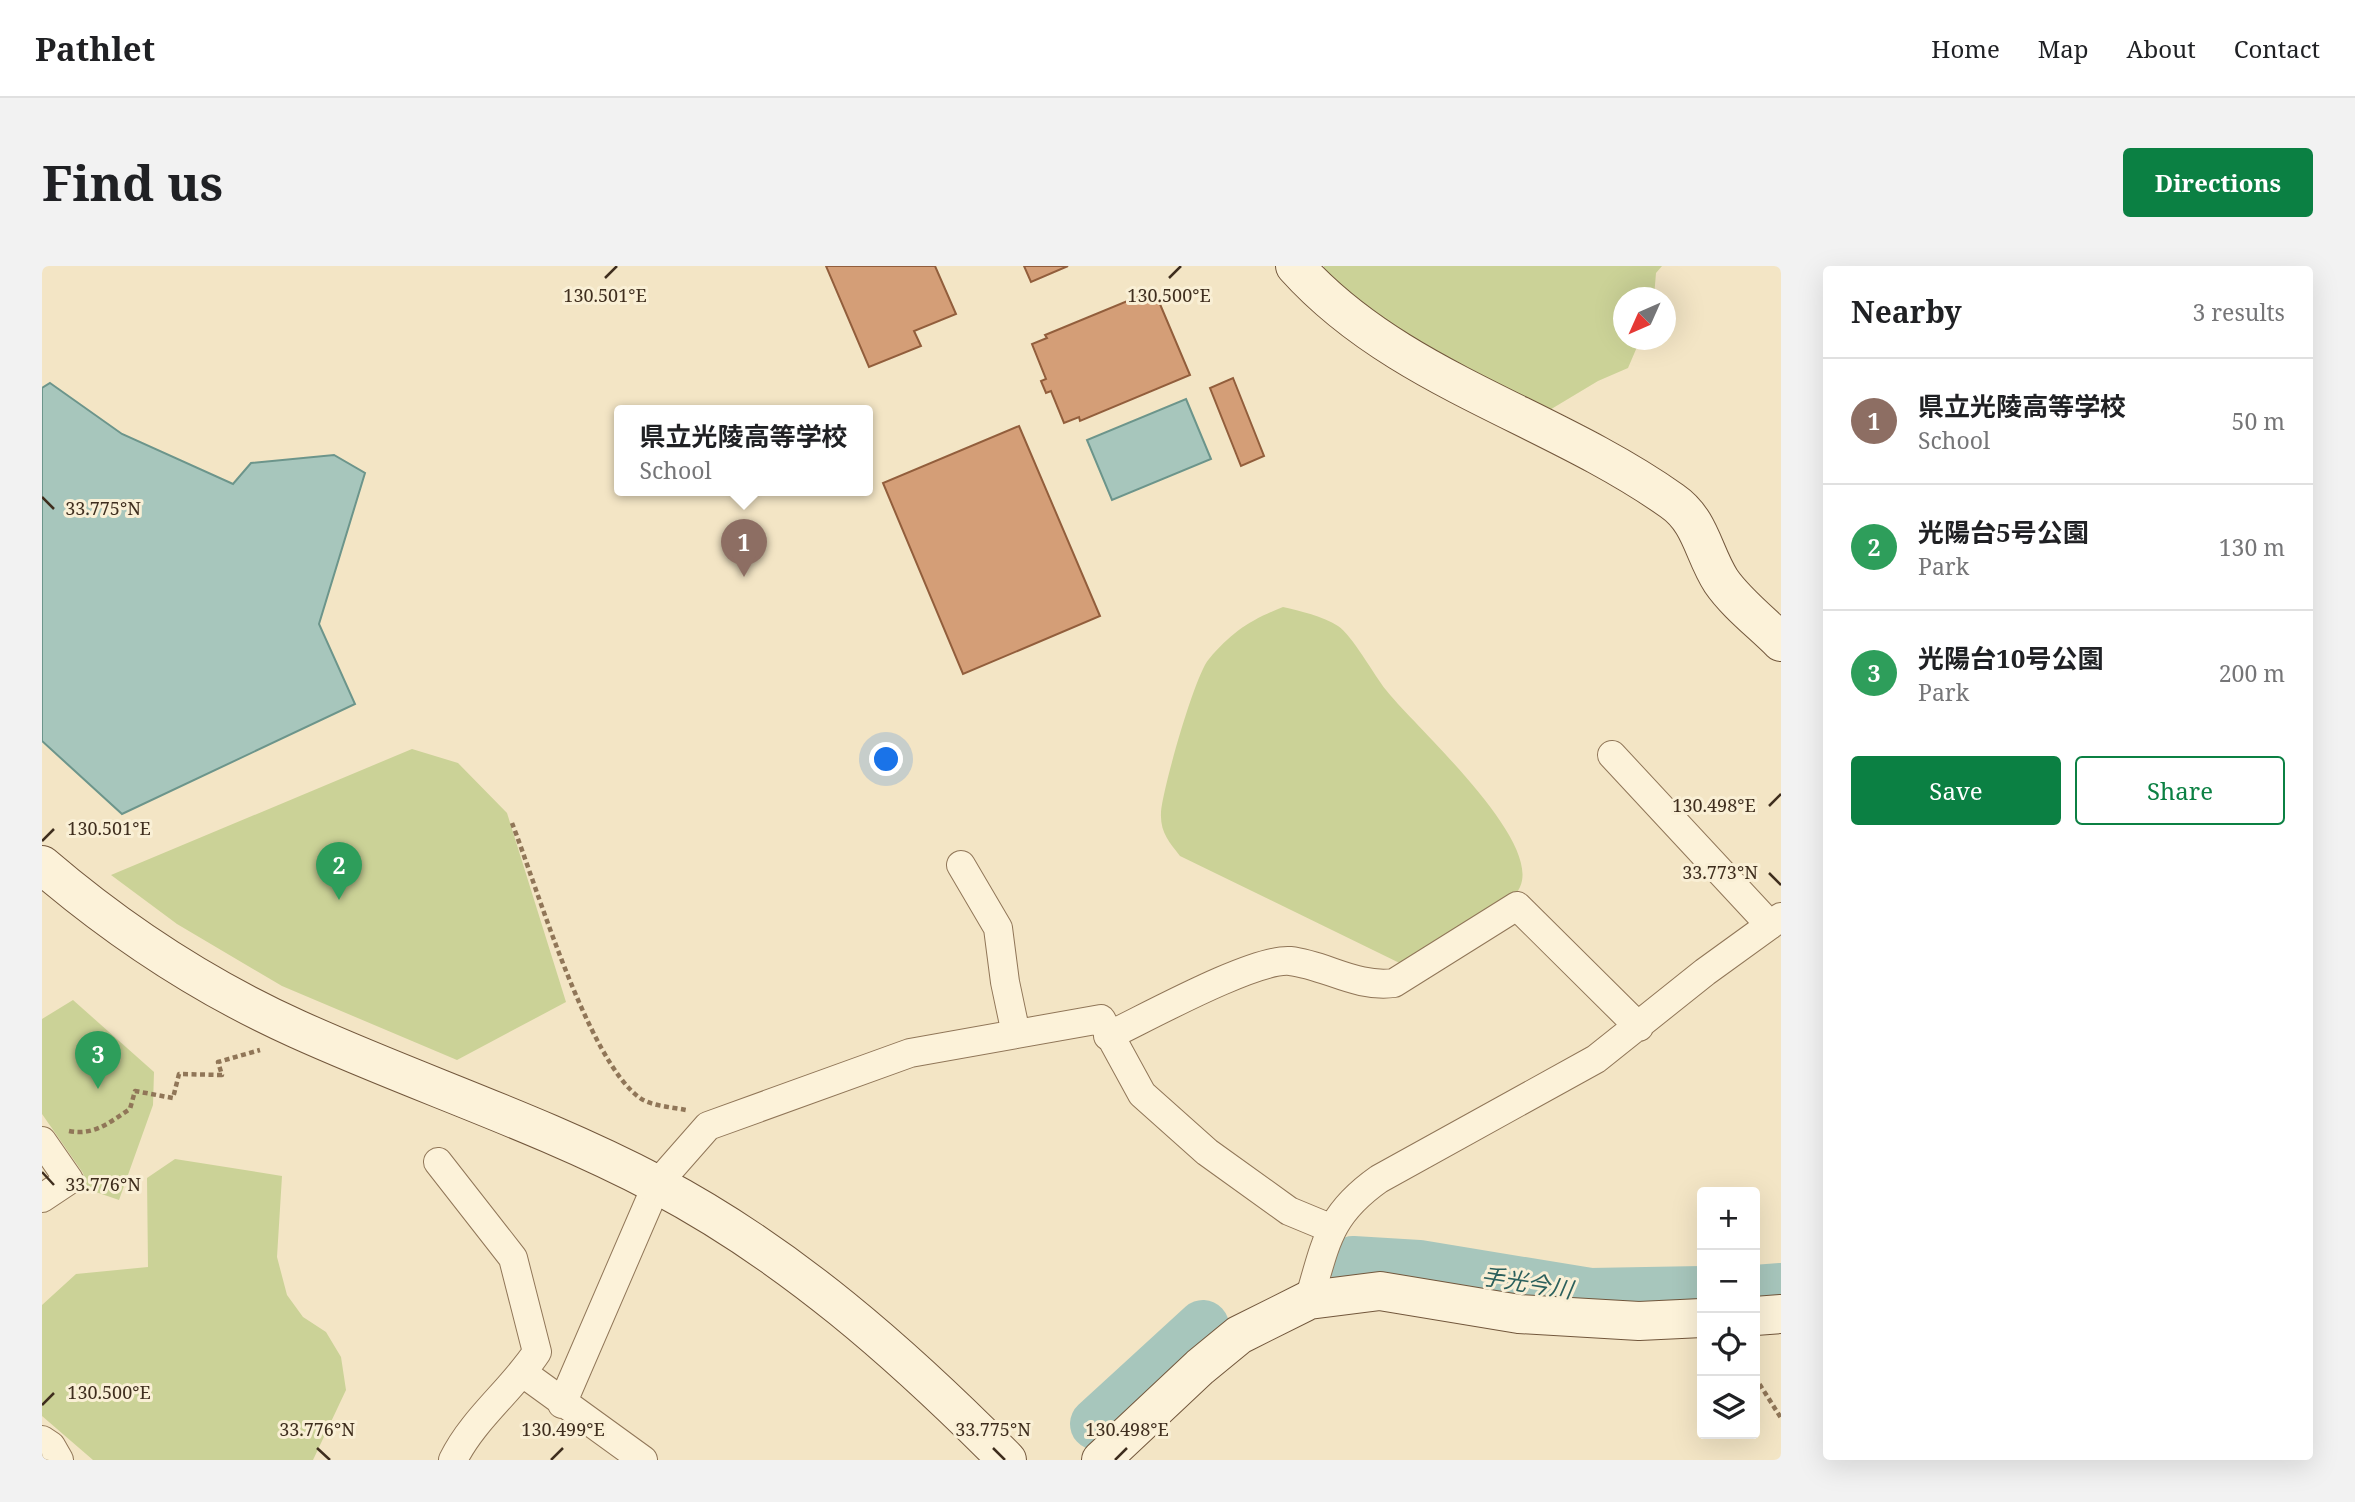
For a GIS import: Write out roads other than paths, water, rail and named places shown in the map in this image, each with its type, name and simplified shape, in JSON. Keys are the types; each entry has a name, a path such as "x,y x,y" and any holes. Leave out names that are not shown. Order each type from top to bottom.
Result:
{"street":[{"path":"1295,266 1360,327 1414,360 1638,479 1675,502 1692,518 1722,582 1781,642"},
{"path":"1309,1300 1330,1228 1355,1196 1379,1179 1596,1059 1705,972 1776,921 1612,755"},
{"path":"42,865 94,909 170,961 233,997 297,1029 491,1107 657,1184 733,1229 808,1281 886,1343 1007,1460"},
{"path":"961,865 998,928 1005,982 1016,1034"},
{"path":"1108,1036 1262,963 1290,961 1374,986 1394,984 1517,906 1639,1027"},
{"path":"562,1404 657,1184 708,1126 910,1053 1101,1019 1142,1094 1207,1152 1289,1211 1330,1228"},
{"path":"42,1198 69,1180 43,1143"},
{"path":"438,1161 513,1258 537,1352 523,1373 463,1440 453,1460"},
{"path":"1101,1460 1200,1367 1239,1335 1309,1300 1380,1291 1519,1314 1639,1321 1697,1318"},
{"path":"1760,1315 1781,1314"},
{"path":"523,1373 562,1404 643,1460"},
{"path":"42,1440 51,1446 59,1460"}],"water":[{"path":"50,383 122,434 233,484 251,463 334,455 365,473 319,624 355,704 122,814 42,741 42,388"},
{"path":"1186,399 1211,459 1112,500 1087,440"}],"waterway":[{"name":"手光今川","path":"1353,1262 1419,1266 1590,1294 1697,1292"},
{"name":"手光今川","path":"1760,1291 1781,1289"},
{"name":"手光今川","path":"1096,1424 1203,1326"}],"place":[{"name":"県立光陵高等学校","path":"744,577"},
{"name":"光陽台5号公園","path":"339,900"},
{"name":"光陽台10号公園","path":"98,1089"}]}
